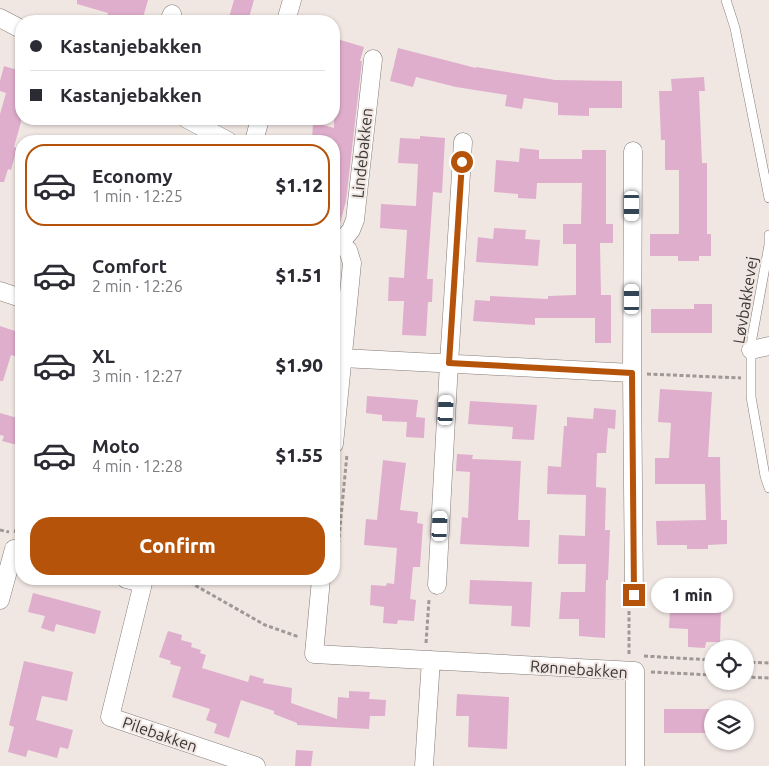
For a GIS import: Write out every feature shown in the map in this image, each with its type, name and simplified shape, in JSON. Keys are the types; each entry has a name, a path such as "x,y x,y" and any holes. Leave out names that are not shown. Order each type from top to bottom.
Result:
{"street":[{"path":"288,15 292,0"},
{"path":"0,18 15,26"},
{"name":"Lindebakken","path":"340,239 351,230 354,220 373,59"},
{"path":"198,125 217,135"},
{"path":"433,588 463,142"},
{"path":"631,602 633,151"},
{"name":"Lindebakken","path":"340,243 348,250 352,263 340,380"},
{"path":"0,291 15,296"},
{"path":"752,350 769,346"},
{"path":"342,358 632,373"},
{"path":"0,600 12,548"},
{"name":"Pilebakken","path":"137,585 110,717 256,766"},
{"path":"314,647 320,585"},
{"name":"Rønnebakken","path":"314,647 431,650 632,663 635,766"},
{"path":"424,766 431,650"}],"lane":[{"path":"726,0 735,28 769,198"},
{"name":"Løvbakkevej","path":"769,235 769,245 752,338 751,378 751,397 765,476 769,488"}],"path":[{"path":"632,373 751,378"},
{"path":"12,548 15,533"},
{"path":"195,585 265,625 304,639 314,647"},
{"path":"431,650 433,588"},
{"path":"631,602 632,663"},
{"path":"619,655 632,663 704,674"},
{"path":"632,663 704,660"},
{"path":"754,662 769,663"},
{"path":"754,677 769,678"}],"building":[{"path":"77,0 148,0 144,15 108,15 108,13 77,4"},
{"path":"234,0 254,0 250,15 230,15"},
{"path":"340,40 364,47 360,61 362,61 346,201 340,223 340,135 312,135 313,125 334,128 334,125 340,125"},
{"path":"398,48 476,68 555,80 622,81 622,108 589,108 589,116 558,115 558,103 524,98 522,109 505,106 507,95 456,87 416,77 413,87 390,81"},
{"path":"4,66 15,69 15,125 20,125 17,135 15,135 15,155 11,170 8,169 4,182 0,182 0,114 6,93 0,91 0,81"},
{"path":"704,77 705,91 699,91 702,163 707,163 707,234 711,234 711,256 699,256 699,261 678,261 678,256 650,256 650,234 679,234 679,170 665,170 665,140 661,140 659,91 672,91 671,79"},
{"path":"420,136 445,138 442,193 433,192 427,279 433,279 432,302 428,302 426,336 402,335 404,301 388,301 389,277 404,278 407,230 380,228 381,204 416,206 418,164 398,163 400,138 420,139"},
{"path":"520,148 539,150 539,159 582,159 582,150 606,150 606,224 613,224 613,243 600,243 601,295 611,295 611,343 595,343 595,318 535,318 535,325 473,321 475,300 490,301 490,296 548,299 548,296 576,295 576,244 563,244 563,224 581,224 582,183 537,183 536,199 518,198 518,194 494,192 496,160 519,162"},
{"path":"494,228 526,230 525,239 540,240 538,266 476,262 478,237 493,239"},
{"path":"694,304 712,304 712,333 651,333 651,309 694,309"},
{"path":"0,326 15,331 15,356 11,355 3,381 0,381"},
{"path":"660,389 712,392 708,457 720,457 721,520 727,520 727,544 708,545 708,549 687,549 687,545 657,545 656,521 706,520 705,484 655,484 655,458 669,458 671,423 658,422"},
{"path":"367,396 418,400 416,417 425,418 424,438 406,437 407,422 382,421 382,415 366,413"},
{"path":"470,401 537,405 534,440 512,439 513,427 468,424"},
{"path":"594,408 616,410 615,429 608,428 606,453 597,453 596,487 606,488 605,530 610,530 608,580 606,580 605,638 579,636 579,619 559,619 561,592 585,592 586,564 558,564 559,535 585,536 586,495 547,494 548,466 561,467 564,426 567,426 567,417 593,419"},
{"path":"0,413 15,417 15,444 2,441 4,436 0,435"},
{"path":"457,454 473,455 472,459 521,461 518,520 530,520 529,547 460,544 462,517 468,518 470,472 456,471"},
{"path":"383,460 406,463 400,510 418,512 417,523 423,524 420,567 413,567 410,599 416,600 414,621 398,620 397,624 383,623 384,607 370,605 371,585 386,586 387,583 394,584 397,548 364,545 366,519 377,520"},
{"path":"470,580 532,582 530,627 511,626 512,606 469,604"},
{"path":"698,589 725,589 724,609 721,609 720,640 704,640 704,648 688,647 688,629 669,628 670,609 697,610"},
{"path":"33,593 101,611 95,634 56,624 54,632 41,628 45,616 28,612"},
{"path":"168,631 182,635 181,640 192,643 191,647 201,650 200,653 206,655 202,668 248,682 250,675 264,679 263,683 292,688 291,703 337,719 338,697 349,698 349,691 370,692 369,699 386,700 385,716 370,716 369,729 297,725 297,723 274,714 274,711 241,700 229,738 214,733 217,724 206,720 210,709 172,697 181,667 170,664 171,661 159,657"},
{"path":"24,661 73,672 67,701 42,696 36,720 73,730 68,749 60,747 57,758 28,750 26,757 8,752 14,727 9,725"},
{"path":"457,694 509,697 507,749 468,747 469,716 456,716"},
{"path":"664,709 704,709 704,733 664,733"},
{"path":"296,750 313,751 311,766 295,766"}],"route":[{"path":"462,162 449,363 632,373 634,595"}]}
